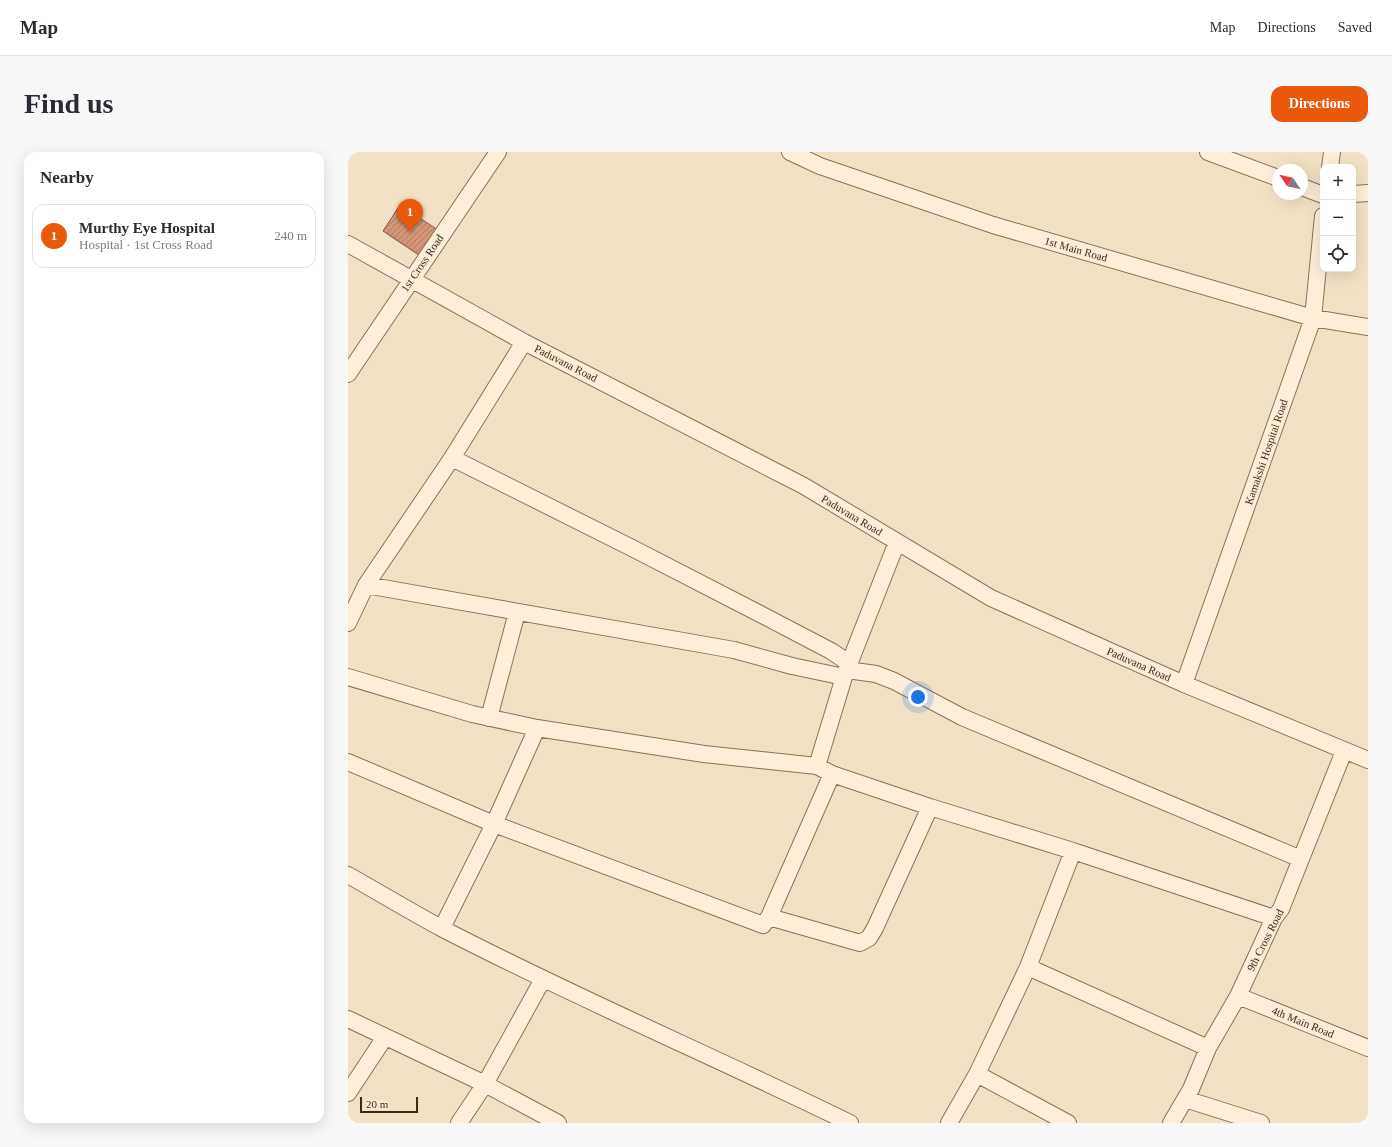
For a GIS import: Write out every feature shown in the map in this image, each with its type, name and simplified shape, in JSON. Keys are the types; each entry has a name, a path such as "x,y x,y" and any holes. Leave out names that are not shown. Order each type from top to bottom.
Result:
{"street":[{"name":"1st Cross Road","path":"348,374 498,152"},
{"name":"1st Main Road","path":"790,152 820,166 993,225 1313,318 1368,327"},
{"path":"1208,152 1272,176"},
{"path":"1330,164 1332,152"},
{"path":"1308,189 1320,194"},
{"path":"1356,194 1368,193"},
{"name":"Kamakshi Hospital Road","path":"1184,684 1313,318 1321,236"},
{"name":"Paduvana Road","path":"348,244 524,342 804,486 991,598 1184,684 1368,760"},
{"path":"348,623 366,585 452,458 524,342"},
{"path":"452,458 634,549 832,651 847,670"},
{"path":"817,766 847,670 897,542"},
{"path":"366,585 734,650 792,666 847,670 876,674 894,681 962,717 1301,859"},
{"path":"489,718 518,612"},
{"path":"348,677 489,718 536,728 704,754 817,766 832,774 930,807 1073,851 1274,918"},
{"path":"442,928 494,824 536,728"},
{"name":"9th Cross Road","path":"1171,1123 1185,1099 1208,1048 1238,996 1274,918 1281,910 1344,751"},
{"path":"348,762 494,824 763,925 769,917 832,774"},
{"path":"769,917 860,943 869,938 876,928 930,807"},
{"path":"949,1123 978,1074 1028,967 1073,851"},
{"path":"348,875 442,928 543,979 760,1079 850,1123"},
{"path":"1028,967 1208,1048"},
{"path":"459,1123 485,1084 543,979"},
{"name":"4th Main Road","path":"1238,996 1368,1048"},
{"path":"348,1019 485,1084 558,1123"},
{"path":"348,1093 384,1037"},
{"path":"978,1074 1068,1123"},
{"path":"1185,1099 1261,1123"}],"building":[{"path":"400,205 438,230 421,256 383,231"}],"place":[{"name":"Murthy Eye Hospital","path":"410,232"}]}
